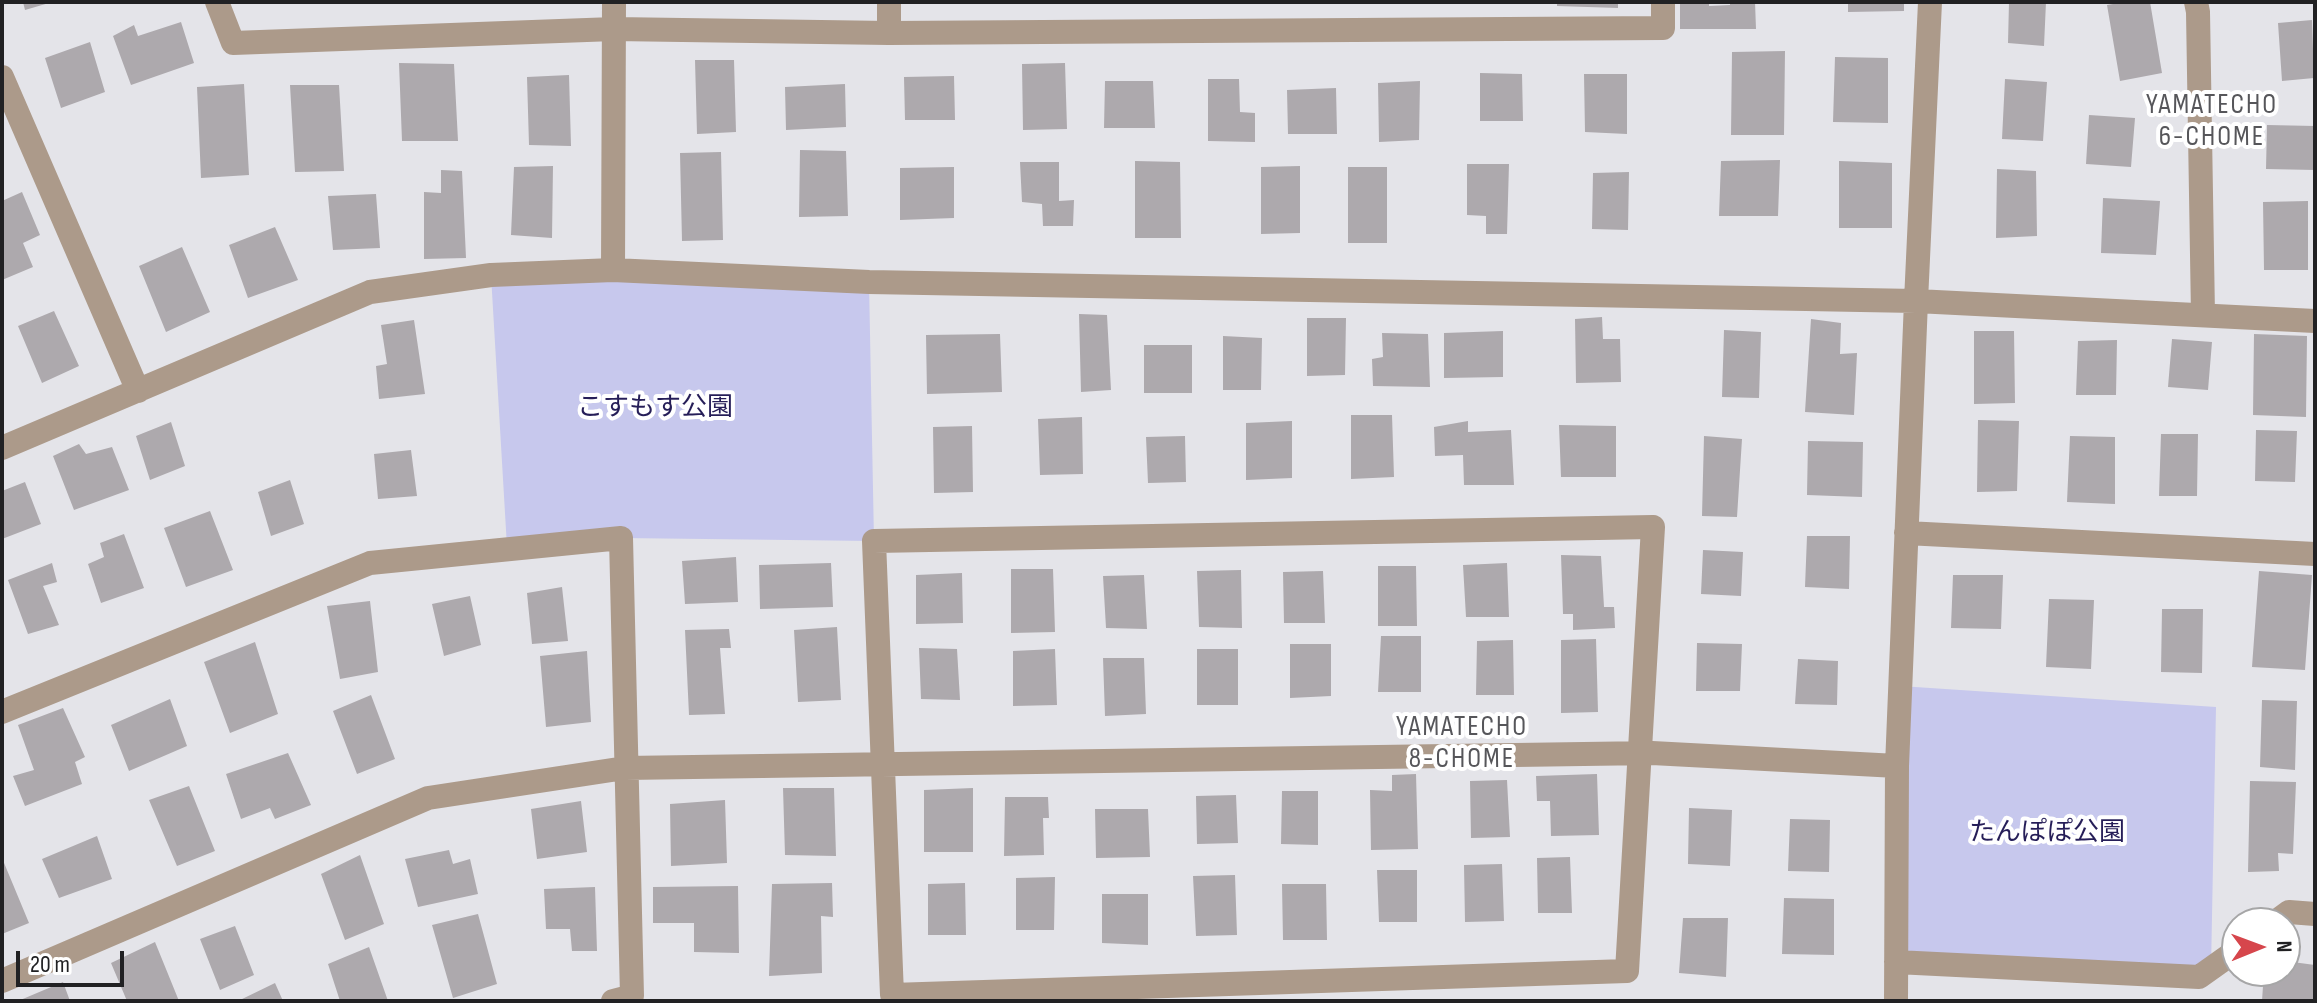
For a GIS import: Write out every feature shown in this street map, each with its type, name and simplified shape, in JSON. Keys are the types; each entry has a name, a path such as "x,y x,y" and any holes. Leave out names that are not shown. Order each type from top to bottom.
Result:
{"street":[{"path":"217,2 233,43 614,29 889,33 1663,28 1663,2"},
{"path":"613,270 614,2"},
{"path":"889,2 889,33"},
{"path":"1896,1001 1897,766 1930,2"},
{"path":"2196,2 2203,315"},
{"path":"2,77 138,391"},
{"path":"2,448 370,292 491,275 613,270 884,283 1916,301 2315,321"},
{"path":"1653,527 1640,753 1627,971 892,995 874,541 1653,527"},
{"path":"1906,533 2315,554"},
{"path":"2,712 370,563 621,538 632,996 613,1001"},
{"path":"2,981 428,798 625,768 1640,753 1897,766"},
{"path":"1896,962 2199,977 2221,961"}],"green space":[{"name":"こすもす公園","path":"491,275 869,282 874,541 621,538 507,547"},
{"name":"たんぽぽ公園","path":"1900,686 2216,707 2211,969 1896,962"}],"building":[{"path":"23,2 49,2 49,3 25,10"},
{"path":"1557,2 1618,2 1618,8 1557,6"},
{"path":"1680,2 1709,2 1709,6 1755,2 1756,29 1680,29"},
{"path":"1848,2 1904,2 1904,11 1848,12"},
{"path":"2009,2 2046,2 2044,46 2008,43"},
{"path":"2150,2 2162,73 2120,81 2107,5"},
{"path":"2312,20 2314,78 2282,81 2278,23"},
{"path":"181,22 194,63 131,85 113,36 134,25 138,36"},
{"path":"90,42 105,92 61,108 45,58"},
{"path":"1785,51 1784,135 1731,135 1732,52"},
{"path":"1835,57 1888,58 1888,123 1833,122"},
{"path":"695,60 734,60 736,132 697,134"},
{"path":"399,63 454,64 458,141 402,141"},
{"path":"1065,63 1067,129 1023,130 1022,64"},
{"path":"1480,73 1522,74 1523,121 1480,121"},
{"path":"1584,74 1627,74 1627,134 1585,132"},
{"path":"569,75 571,146 529,145 527,77"},
{"path":"954,76 955,120 905,120 904,77"},
{"path":"1208,79 1239,79 1240,112 1255,113 1255,142 1208,141"},
{"path":"2005,79 2047,82 2043,141 2002,139"},
{"path":"1105,81 1153,81 1155,128 1104,128"},
{"path":"1420,81 1419,140 1379,142 1378,83"},
{"path":"244,84 249,175 201,178 197,87"},
{"path":"845,84 846,127 786,130 785,87"},
{"path":"290,85 339,85 344,171 295,172"},
{"path":"1336,88 1337,134 1288,134 1287,90"},
{"path":"2089,115 2135,118 2131,167 2086,164"},
{"path":"2267,125 2315,126 2315,170 2266,169"},
{"path":"800,150 846,151 848,216 799,217"},
{"path":"721,152 723,240 682,241 680,153"},
{"path":"1780,160 1778,216 1719,216 1721,161"},
{"path":"1135,161 1180,162 1181,238 1135,238"},
{"path":"1839,161 1892,163 1892,228 1839,228"},
{"path":"1020,162 1059,162 1059,201 1074,200 1073,226 1043,226 1042,204 1022,202"},
{"path":"1467,164 1509,164 1507,234 1486,234 1486,216 1467,215"},
{"path":"553,166 552,238 511,235 514,167"},
{"path":"1300,166 1300,233 1261,234 1261,167"},
{"path":"954,167 954,218 900,220 900,168"},
{"path":"1348,167 1387,167 1387,243 1348,243"},
{"path":"1997,169 2036,171 2037,236 1996,238"},
{"path":"441,170 462,171 466,258 424,259 424,192 441,193"},
{"path":"1629,172 1628,230 1592,229 1593,173"},
{"path":"22,192 40,235 23,243 33,267 2,280 2,201"},
{"path":"376,194 380,248 333,250 328,196"},
{"path":"2103,198 2160,201 2156,255 2101,253"},
{"path":"2308,201 2308,270 2264,270 2263,202"},
{"path":"275,227 298,280 248,298 229,245"},
{"path":"182,247 210,312 166,332 139,266"},
{"path":"54,311 79,366 42,383 18,326"},
{"path":"1079,314 1107,315 1111,390 1081,392"},
{"path":"1602,317 1603,339 1620,339 1621,382 1576,383 1575,319"},
{"path":"1307,318 1346,318 1345,375 1307,376"},
{"path":"1811,319 1841,323 1840,354 1857,353 1854,415 1805,412"},
{"path":"414,320 425,394 379,399 376,366 387,364 381,325"},
{"path":"1724,330 1761,332 1759,398 1722,397"},
{"path":"1503,331 1503,377 1444,378 1444,333"},
{"path":"1974,331 2014,331 2015,403 1974,404"},
{"path":"1382,333 1428,334 1430,387 1373,386 1372,359 1383,357"},
{"path":"1000,334 1002,392 927,394 926,335"},
{"path":"2254,334 2307,336 2306,417 2253,415"},
{"path":"1223,336 1262,338 1261,390 1223,390"},
{"path":"2172,339 2212,342 2208,390 2168,387"},
{"path":"2117,340 2116,395 2076,395 2078,341"},
{"path":"1144,345 1192,345 1192,393 1144,393"},
{"path":"1351,415 1392,415 1394,477 1351,479"},
{"path":"1082,417 1083,474 1040,475 1038,419"},
{"path":"1978,420 2019,421 2017,491 1977,492"},
{"path":"1292,421 1292,478 1246,480 1246,423"},
{"path":"1468,421 1468,432 1511,430 1514,485 1464,485 1463,455 1435,456 1434,427"},
{"path":"171,422 185,466 150,480 136,436"},
{"path":"1559,425 1616,426 1616,477 1561,477"},
{"path":"972,426 973,492 934,493 933,427"},
{"path":"2256,430 2297,431 2295,482 2255,481"},
{"path":"2161,434 2198,434 2197,496 2159,496"},
{"path":"1185,436 1186,482 1148,483 1146,437"},
{"path":"1704,436 1742,439 1737,517 1702,516"},
{"path":"2070,436 2115,437 2115,504 2067,502"},
{"path":"1808,441 1863,442 1862,497 1807,495"},
{"path":"79,444 86,454 112,447 129,490 74,510 53,456"},
{"path":"411,450 417,496 378,499 374,454"},
{"path":"290,480 304,524 271,536 258,492"},
{"path":"25,482 41,524 2,539 2,491"},
{"path":"210,511 233,570 186,587 164,528"},
{"path":"124,534 144,588 101,603 88,564 104,557 100,543"},
{"path":"1807,536 1850,536 1849,589 1805,587"},
{"path":"1703,550 1743,552 1741,596 1701,594"},
{"path":"1561,555 1601,556 1604,607 1614,607 1615,628 1573,630 1573,614 1563,614"},
{"path":"736,557 738,602 685,604 682,561"},
{"path":"52,563 57,582 43,586 59,625 28,634 8,580"},
{"path":"831,563 833,607 760,609 759,565"},
{"path":"1507,563 1509,617 1466,617 1463,565"},
{"path":"1378,566 1416,566 1417,626 1378,626"},
{"path":"1011,569 1053,569 1055,632 1011,633"},
{"path":"1241,570 1242,628 1199,627 1197,571"},
{"path":"1323,571 1325,623 1284,623 1283,572"},
{"path":"2259,571 2312,575 2305,670 2252,667"},
{"path":"962,573 963,623 916,624 916,575"},
{"path":"1144,575 1147,629 1106,628 1103,576"},
{"path":"1953,575 2003,575 2001,629 1951,628"},
{"path":"562,587 568,641 532,644 527,593"},
{"path":"470,596 481,645 444,656 432,604"},
{"path":"2049,599 2094,600 2091,669 2046,667"},
{"path":"370,601 378,672 340,679 327,606"},
{"path":"2162,609 2203,609 2202,673 2161,672"},
{"path":"837,627 841,700 798,702 794,630"},
{"path":"729,629 731,648 720,648 725,714 689,715 685,630"},
{"path":"1381,636 1421,636 1421,692 1378,692"},
{"path":"1596,639 1598,712 1561,713 1561,640"},
{"path":"1513,640 1514,695 1476,695 1477,641"},
{"path":"255,642 278,714 230,733 204,662"},
{"path":"1697,643 1742,644 1740,691 1696,691"},
{"path":"1290,644 1331,644 1331,696 1290,698"},
{"path":"919,648 957,649 960,700 921,699"},
{"path":"1055,649 1057,705 1013,706 1013,651"},
{"path":"1197,649 1238,649 1238,705 1197,705"},
{"path":"587,651 591,722 546,727 540,656"},
{"path":"1103,658 1144,658 1146,714 1105,716"},
{"path":"1798,659 1838,661 1837,705 1795,704"},
{"path":"371,695 395,759 357,774 333,711"},
{"path":"170,699 187,746 129,771 111,725"},
{"path":"2262,700 2297,701 2295,770 2260,767"},
{"path":"63,708 85,757 75,762 82,784 25,806 13,776 34,770 18,725"},
{"path":"288,753 311,805 275,819 270,808 241,819 226,774"},
{"path":"1416,774 1418,849 1371,850 1370,790 1392,791 1392,775"},
{"path":"1597,774 1599,835 1551,836 1550,801 1537,801 1536,776"},
{"path":"1507,780 1510,837 1471,838 1470,781"},
{"path":"2250,781 2296,782 2293,854 2278,853 2279,871 2248,872"},
{"path":"189,786 215,851 177,866 149,800"},
{"path":"783,788 834,788 836,856 785,855"},
{"path":"973,788 973,852 924,852 924,790"},
{"path":"1282,791 1318,791 1318,845 1281,844"},
{"path":"1236,795 1238,843 1197,844 1196,796"},
{"path":"1005,797 1048,797 1049,818 1043,818 1044,855 1004,856"},
{"path":"725,800 727,863 671,866 670,804"},
{"path":"581,801 587,852 537,859 531,809"},
{"path":"1689,808 1732,810 1730,866 1688,864"},
{"path":"1095,809 1148,809 1150,857 1096,858"},
{"path":"1790,819 1830,820 1829,872 1788,871"},
{"path":"97,836 112,879 59,898 42,859"},
{"path":"449,850 453,864 470,859 478,894 418,907 405,859"},
{"path":"360,855 384,924 345,940 321,874"},
{"path":"1570,857 1572,913 1538,913 1537,858"},
{"path":"2,858 29,923 2,934"},
{"path":"1502,864 1504,921 1465,922 1464,865"},
{"path":"1377,870 1417,870 1417,922 1379,922"},
{"path":"1235,875 1237,935 1196,936 1193,876"},
{"path":"1055,877 1054,930 1016,930 1016,878"},
{"path":"832,883 833,917 821,916 822,973 769,976 772,884"},
{"path":"965,883 966,935 928,935 928,884"},
{"path":"1282,884 1326,884 1327,940 1283,940"},
{"path":"738,886 739,953 694,952 694,923 653,923 653,887"},
{"path":"595,887 597,951 572,951 570,929 546,929 544,889"},
{"path":"1102,894 1148,894 1148,945 1102,943"},
{"path":"1784,898 1834,899 1834,955 1782,954"},
{"path":"478,914 497,984 453,998 432,925"},
{"path":"1683,918 1728,918 1726,977 1679,973"},
{"path":"235,926 254,975 220,990 200,939"},
{"path":"155,942 179,1001 127,1001 111,963"},
{"path":"369,947 388,1001 340,1001 328,964"},
{"path":"2301,963 2315,965 2315,1001 2262,1001 2263,987 2301,987"},
{"path":"63,982 70,1001 18,1001"},
{"path":"275,983 283,1001 238,1001"}],"district":[{"name":"YAMATECHO 6-CHOME","path":"2212,122"},
{"name":"YAMATECHO 8-CHOME","path":"1462,744"}]}
